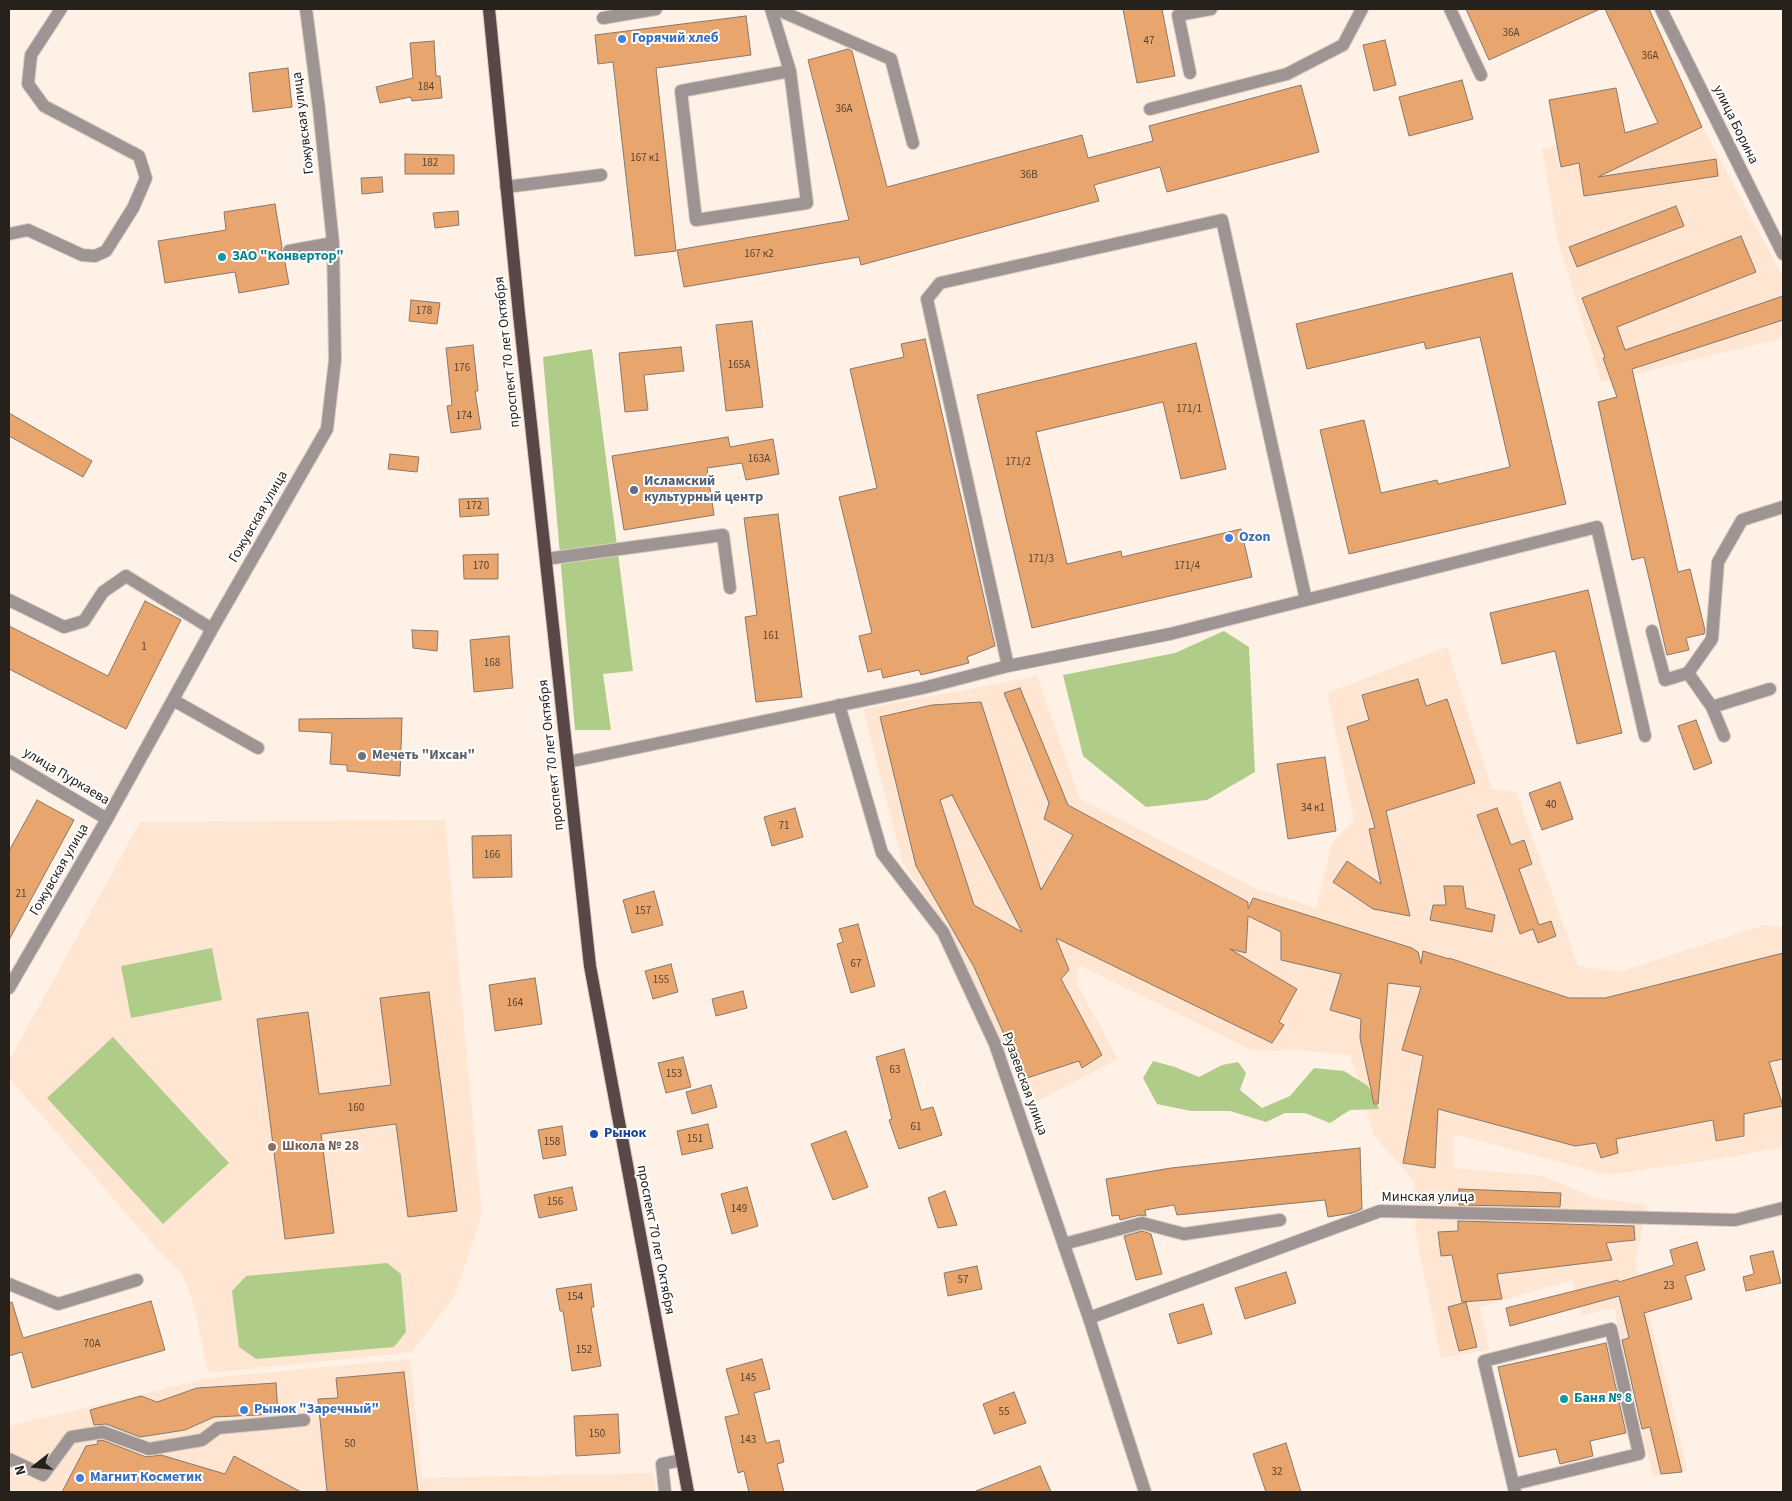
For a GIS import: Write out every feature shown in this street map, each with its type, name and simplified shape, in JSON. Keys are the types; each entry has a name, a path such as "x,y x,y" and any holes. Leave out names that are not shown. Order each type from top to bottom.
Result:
{"main road":[{"name":"проспект 70 лет Октября","path":"489,9 506,187 588,948 602,1034 688,1492"}],"street":[{"path":"9,234 28,230 82,255 95,256 106,251 133,208 146,178 139,156 44,106 28,84 31,55 61,9"},
{"name":"Гожувская улица","path":"9,988 107,819 212,629 327,429 335,360 333,244 319,109 306,9"},
{"path":"603,18 656,9"},
{"path":"771,9 790,71 807,203 696,220 681,91 790,71"},
{"path":"776,9 891,58 913,143"},
{"path":"1190,73 1178,15 1211,9"},
{"path":"1150,108 1287,74 1343,45 1362,9"},
{"path":"1450,9 1481,75"},
{"name":"улица Борина","path":"1661,9 1782,248"},
{"path":"506,187 601,175"},
{"path":"1008,666 927,299 940,283 1222,220 1306,600"},
{"path":"289,251 333,244"},
{"path":"1652,631 1665,680 1688,673 1712,639 1718,562 1742,520 1783,507"},
{"path":"568,762 923,688 1008,666 1170,634 1597,527 1646,736"},
{"path":"546,559 723,535 730,588"},
{"path":"9,600 64,627 84,621 103,592 126,576 212,629"},
{"path":"1688,673 1712,707 1724,736"},
{"path":"1712,707 1770,689"},
{"path":"173,700 258,748"},
{"name":"Рузаевская улица","path":"839,705 882,853 943,932 992,1036 1089,1318 1145,1492"},
{"path":"9,776 11,762"},
{"name":"улица Пуркаева","path":"11,762 107,819"},
{"name":"Минская улица","path":"1089,1318 1380,1211 1735,1220 1783,1208"},
{"path":"1064,1244 1142,1224 1184,1234 1280,1220"},
{"path":"9,1284 58,1304 137,1280"},
{"path":"1611,1328 1639,1454 1514,1488 1484,1361 1611,1328"},
{"path":"9,1459 43,1474 71,1437 103,1432 149,1449 202,1440 218,1428 304,1420"},
{"path":"665,1492 662,1464 682,1460"}],"shaded area":[{"path":"1697,116 1783,277 1783,338 1601,382 1557,238 1542,149"},
{"path":"1447,647 1492,789 1516,792 1578,966 1619,972 1764,925 1783,927 1783,1146 1738,1156 1607,1175 1454,1134 1454,1168 1543,1176 1595,1198 1647,1205 1635,1264 1668,1387 1687,1471 1653,1477 1614,1308 1582,1315 1572,1280 1480,1307 1489,1350 1441,1358 1416,1235 1414,1181 1374,1136 1350,1055 1297,1050 1253,1051 1079,965 1077,984 1118,1059 1028,1106 1010,1061 953,939 902,861 863,709 1037,676 1080,799 1257,889 1316,908 1332,843 1354,820 1327,693"},
{"name":"Школа № 28","path":"445,820 482,1215 455,1295 412,1352 208,1373 194,1306 182,1274 156,1248 9,1078 9,1061 140,822"},
{"name":"Рынок \"Заречный\"","path":"410,1359 422,1478 653,1473 656,1492 9,1492 9,1426 210,1378"}],"green space":[{"path":"592,349 633,671 603,674 611,730 575,730 543,357"},
{"path":"1224,631 1249,647 1255,772 1207,800 1146,807 1083,756 1063,675 1175,653"},
{"path":"212,948 222,1000 131,1018 121,966"},
{"path":"113,1037 229,1163 163,1224 47,1098"},
{"path":"1153,1061 1175,1067 1199,1077 1222,1065 1238,1062 1246,1073 1240,1090 1262,1108 1290,1096 1314,1068 1344,1071 1368,1086 1379,1109 1350,1110 1330,1123 1305,1113 1285,1113 1266,1122 1230,1111 1191,1111 1157,1104 1143,1078"},
{"path":"387,1263 401,1274 406,1332 394,1347 256,1359 239,1347 232,1291 246,1276"}],"building":[{"path":"1123,9 1162,9 1175,76 1137,83"},
{"path":"1466,9 1600,9 1489,60"},
{"path":"1605,9 1649,9 1702,127 1598,177 1716,159 1718,176 1584,196 1579,163 1561,167 1549,100 1616,88 1625,133 1658,123"},
{"path":"746,16 751,55 656,68 676,251 635,256 613,62 598,64 595,35"},
{"path":"1385,40 1396,85 1374,91 1363,45"},
{"path":"434,41 436,76 440,76 442,98 412,101 411,97 380,103 376,87 413,78 410,43"},
{"path":"848,49 852,51 887,187 1082,135 1088,158 1153,141 1149,126 1301,85 1319,152 1167,192 1160,167 1094,185 1099,201 861,265 859,257 684,287 677,250 849,220 808,60"},
{"path":"288,68 292,107 253,112 249,73"},
{"path":"1462,80 1473,119 1409,136 1399,97"},
{"path":"405,154 454,155 454,174 405,174"},
{"path":"382,177 383,192 362,194 361,178"},
{"name":"ЗАО \"Конвертор\"","path":"275,204 282,247 281,252 284,257 289,284 239,293 235,272 165,283 158,241 226,230 224,212"},
{"path":"1676,206 1684,226 1577,267 1569,247"},
{"path":"458,211 459,225 435,228 433,213"},
{"path":"1741,236 1756,272 1617,327 1625,350 1783,296 1783,320 1632,369 1678,572 1690,569 1705,630 1704,634 1686,638 1689,650 1667,655 1644,557 1632,560 1598,402 1617,397 1603,358 1605,357 1582,298"},
{"path":"1512,273 1566,504 1349,554 1320,430 1364,420 1381,493 1437,480 1438,484 1510,467 1480,337 1426,349 1424,342 1307,369 1296,324"},
{"path":"411,300 440,303 437,324 409,321"},
{"path":"752,321 763,407 726,411 716,325"},
{"path":"925,339 995,646 967,657 969,663 921,675 919,670 883,678 881,669 868,672 859,636 872,633 839,497 877,488 850,369 904,357 901,344"},
{"path":"1196,343 1226,469 1181,479 1163,402 1036,432 1067,564 1121,551 1122,557 1241,529 1252,577 1032,628 977,395"},
{"path":"473,345 478,391 475,391 481,429 451,433 447,406 452,405 446,348"},
{"path":"681,347 684,371 644,375 648,410 625,412 619,353"},
{"path":"9,413 92,461 83,477 9,436"},
{"path":"728,437 730,447 773,439 779,474 746,480 742,463 707,468 714,515 624,530 612,456"},
{"path":"390,454 419,457 417,472 388,469"},
{"path":"488,498 489,515 460,517 459,499"},
{"path":"778,514 802,697 756,702 745,617 757,615 744,518"},
{"path":"498,554 498,579 464,579 463,555"},
{"path":"1588,590 1622,733 1577,744 1555,651 1502,664 1490,613"},
{"path":"145,601 181,620 126,729 9,669 9,626 108,676"},
{"path":"412,630 438,631 437,651 413,648"},
{"path":"509,636 513,688 474,692 470,640"},
{"path":"1418,679 1426,706 1447,699 1475,783 1386,811 1410,916 1373,909 1333,882 1347,861 1381,884 1369,829 1375,828 1347,727 1369,720 1362,695"},
{"path":"1020,688 1068,805 1248,902 1248,909 1253,898 1412,948 1418,952 1421,964 1423,951 1569,998 1605,998 1783,953 1783,1059 1769,1062 1783,1106 1744,1114 1744,1136 1716,1141 1713,1120 1616,1139 1618,1153 1601,1158 1596,1143 1575,1146 1438,1109 1435,1168 1403,1163 1423,1056 1402,1050 1421,987 1388,983 1378,1104 1374,1104 1360,1038 1361,1019 1330,1010 1341,974 1281,960 1281,932 1248,916 1246,953 1230,949 1297,989 1279,1022 1284,1025 1272,1043 1056,938 1069,970 1061,979 1102,1055 1082,1068 1079,1061 1024,1079 974,967 916,866 880,717 932,705 981,702 1041,890 1073,835 1044,819 1049,803 1004,693","holes":["952,795 1022,932 974,905 940,800"]},
{"path":"402,718 400,776 347,771 347,765 330,764 332,733 299,731 299,719"},
{"path":"1696,720 1712,763 1694,770 1678,726"},
{"path":"1325,757 1336,831 1288,839 1277,764"},
{"path":"1560,782 1573,819 1542,830 1529,793"},
{"path":"37,800 74,820 9,940 9,851"},
{"path":"795,808 803,837 772,846 764,817"},
{"path":"1497,808 1511,845 1524,840 1532,864 1519,869 1539,925 1551,921 1556,936 1538,943 1533,929 1520,934 1477,815"},
{"path":"511,835 512,877 473,878 472,836"},
{"path":"1444,886 1463,886 1466,908 1495,915 1492,932 1430,920 1433,905 1446,905"},
{"path":"654,891 663,925 632,933 623,900"},
{"path":"858,924 875,986 851,993 837,944 843,942 839,929"},
{"path":"671,964 678,992 653,999 645,971"},
{"path":"535,978 542,1024 495,1031 489,985"},
{"path":"743,991 747,1008 716,1016 712,999"},
{"path":"429,992 457,1211 408,1217 396,1124 321,1134 334,1233 285,1239 257,1019 308,1012 319,1094 391,1085 380,998"},
{"path":"904,1049 921,1110 933,1107 942,1135 899,1149 889,1120 892,1119 876,1057"},
{"path":"683,1057 691,1087 666,1093 658,1063"},
{"path":"711,1085 717,1107 692,1114 686,1092"},
{"path":"708,1124 713,1148 682,1155 677,1131"},
{"path":"562,1126 566,1155 543,1159 538,1130"},
{"path":"846,1131 868,1187 833,1200 811,1144"},
{"path":"1360,1148 1362,1209 1352,1213 1328,1217 1325,1200 1177,1215 1174,1205 1145,1210 1146,1216 1140,1215 1120,1220 1119,1215 1112,1216 1106,1179 1171,1168"},
{"path":"572,1187 577,1210 539,1218 534,1195"},
{"path":"747,1187 758,1226 732,1234 721,1194"},
{"path":"1459,1189 1561,1193 1560,1207 1459,1205"},
{"path":"945,1191 957,1225 938,1228 928,1198"},
{"path":"1458,1221 1634,1226 1635,1240 1606,1243 1612,1260 1497,1274 1502,1299 1462,1302 1452,1255 1441,1256 1438,1232 1458,1231"},
{"path":"1142,1231 1151,1234 1162,1274 1136,1280 1124,1236"},
{"path":"1697,1242 1705,1270 1685,1276 1692,1299 1644,1313 1682,1472 1661,1474 1650,1427 1642,1429 1622,1340 1629,1338 1619,1296 1510,1326 1506,1308 1618,1280 1619,1282 1674,1265 1670,1250"},
{"path":"1773,1251 1781,1283 1746,1291 1743,1277 1754,1274 1750,1256"},
{"path":"977,1266 982,1289 948,1296 944,1273"},
{"path":"1286,1272 1296,1303 1245,1319 1235,1288"},
{"path":"591,1284 594,1307 591,1307 601,1366 572,1371 563,1311 560,1311 556,1289"},
{"path":"151,1301 165,1350 32,1388 22,1352 9,1356 9,1303 12,1302 23,1338"},
{"path":"1466,1302 1477,1347 1459,1351 1448,1307"},
{"path":"1203,1304 1212,1334 1178,1344 1169,1314"},
{"name":"Баня № 8","path":"1606,1343 1626,1433 1590,1441 1593,1456 1560,1464 1556,1449 1519,1457 1498,1367"},
{"path":"762,1359 770,1389 754,1393 766,1443 779,1440 784,1462 777,1464 784,1492 749,1492 744,1471 738,1473 725,1417 739,1414 726,1369"},
{"path":"404,1372 418,1492 327,1492 318,1399 338,1398 336,1378"},
{"path":"276,1383 278,1414 214,1417 185,1430 140,1437 106,1424 94,1425 90,1410 141,1396 157,1402 197,1388"},
{"path":"1014,1392 1026,1423 994,1434 983,1404"},
{"path":"618,1414 620,1453 576,1456 574,1416"},
{"path":"102,1440 146,1457 161,1455 225,1474 234,1456 301,1492 62,1492 86,1446 98,1444 97,1441"},
{"path":"1286,1443 1301,1492 1266,1492 1253,1454"},
{"path":"1040,1466 1051,1492 976,1492 976,1491"}],"place":[{"name":"Горячий хлеб","path":"622,39"},
{"name":"ЗАО \"Конвертор\"","path":"222,257"},
{"name":"Исламский культурный центр","path":"634,490"},
{"name":"Ozon","path":"1229,538"},
{"name":"Мечеть \"Ихсан\"","path":"362,756"},
{"name":"Рынок","path":"594,1134"},
{"name":"Школа № 28","path":"272,1147"},
{"name":"Баня № 8","path":"1564,1399"},
{"name":"Рынок \"Заречный\"","path":"244,1410"},
{"name":"Магнит Косметик","path":"80,1478"}]}
